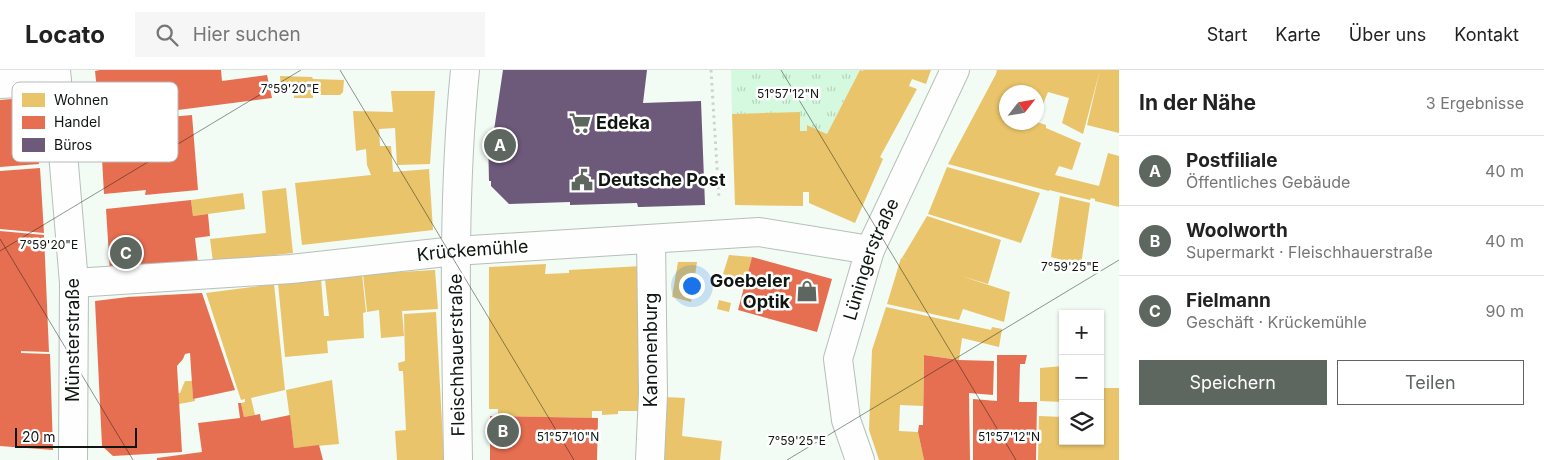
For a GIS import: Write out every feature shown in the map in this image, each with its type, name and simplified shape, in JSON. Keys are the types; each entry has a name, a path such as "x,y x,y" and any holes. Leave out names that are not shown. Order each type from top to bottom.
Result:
{"street":[{"name":"Fleischhauerstraße","path":"458,460 455,250 460,121 465,70"},
{"name":"Lüningerstraße","path":"860,460 846,420 838,359 870,250 955,70"},
{"path":"14,82 56,75"},
{"name":"Münsterstraße","path":"64,162 74,283 73,460"},
{"name":"Krückemühle","path":"74,283 290,269 455,250 759,232 870,250"},
{"name":"Kanonenburg","path":"650,460 653,394 651,239"}],"path":[{"path":"711,70 721,234"}],"green space":[{"path":"731,70 860,70 827,134 808,125 807,131 800,131 800,112 732,114"}],"building: Wohnen":[{"path":"860,70 931,70 926,84 912,79 909,86 917,89 880,157 883,159 855,223 809,203 809,192 803,192 803,206 735,205 732,114 800,112 800,131 807,131 807,125 827,134"},
{"path":"997,70 1100,70 1083,134 1062,123 1069,98 1048,92 1044,102 1044,85 999,85 999,130 1044,130 1044,124 1046,128 1081,143 1072,170 1059,166 1055,175 1099,186 1108,153 1119,156 1119,207 1095,201 1095,199 1091,198 1090,200 1049,191 948,164"},
{"path":"1100,70 1119,70 1119,133 1087,125"},
{"path":"280,76 344,80 343,92 340,95 313,95 313,98 294,98 294,90 281,90"},
{"path":"391,91 435,91 430,164 397,165 395,128 379,129 380,146 391,146 393,172 429,169 433,230 302,245 295,183 371,175 367,165 366,149 356,151 353,111 393,112"},
{"path":"947,167 1040,193 1021,243 928,214"},
{"path":"286,188 293,253 213,262 210,239 266,233 262,191"},
{"path":"243,193 245,209 193,216 191,200"},
{"path":"1060,196 1090,203 1081,265 1051,257"},
{"path":"927,216 1001,240 988,284 961,276 1010,292 1004,322 963,309 959,320 887,304 901,258 908,260 902,258"},
{"path":"729,255 752,257 746,280 723,274"},
{"path":"678,262 697,262 691,302 672,297"},
{"path":"546,264 545,274 569,273 569,270 642,266 640,411 618,411 618,414 602,415 602,411 592,411 592,418 498,416 498,409 489,409 489,267"},
{"path":"435,270 438,309 402,311 404,336 381,338 379,310 367,312 363,274"},
{"path":"362,274 366,312 363,313 364,338 327,341 328,353 285,357 278,283 321,279 324,316 329,316 325,279"},
{"path":"274,284 285,390 251,398 255,415 244,417 241,403 245,402 245,399 241,400 206,293"},
{"path":"719,300 731,303 729,312 717,309"},
{"path":"886,307 991,330 992,327 1002,329 999,347 962,338 959,360 924,355 923,406 900,405 899,431 918,432 924,460 879,460 869,430 872,350"},
{"path":"436,312 444,460 397,460 395,431 406,430 403,371 399,371 398,363 405,361 404,314"},
{"path":"1059,366 1059,402 1040,401 1040,368"},
{"path":"332,380 339,444 294,448 286,390"},
{"path":"185,381 192,381 193,399 195,401 179,404 178,393 180,393"},
{"path":"1104,388 1119,388 1119,460 1038,460 1039,416 1059,417 1059,445 1104,445"},
{"path":"665,397 685,398 682,436 722,441 720,460 661,460"}],"building: Handel":[{"path":"221,70 222,81 267,75 272,98 178,110 178,82 96,82 95,71"},
{"path":"12,99 12,162 39,162 39,164 0,167 0,100"},
{"path":"192,115 198,190 145,195 146,190 104,194 102,162 178,162 178,116"},
{"path":"40,168 44,233 0,229 0,171"},
{"path":"191,200 193,216 208,214 210,236 195,238 198,263 110,272 106,209"},
{"path":"0,231 44,235 49,352 21,351 21,353 50,354 53,450 0,446"},
{"path":"752,257 832,279 817,332 738,310"},
{"path":"202,293 235,390 193,399 190,353 185,354 177,366 182,452 113,456 102,446 95,301 128,297"},
{"path":"924,355 959,360 994,361 993,395 969,393 970,460 924,460 918,432 919,425 923,425"},
{"path":"997,355 1027,355 1025,364 1020,364 1019,402 1037,402 1036,460 973,460 973,399 997,401"},
{"path":"238,403 241,403 244,417 260,414 261,421 290,415 294,448 319,445 323,460 157,460 157,458 202,452 198,423 240,418"},
{"path":"490,416 598,418 597,460 490,460"}],"building: Büros":[{"path":"503,70 647,70 643,103 701,101 705,205 638,207 637,203 570,205 570,202 509,204 491,186 491,181 489,181 488,137 493,137"}],"place":[{"name":"Edeka","path":"580,123"},
{"name":"Postfiliale","path":"500,145"},
{"name":"Deutsche Post","path":"582,180"},
{"name":"Fielmann","path":"126,253"},
{"name":"Goebeler Optik","path":"807,291"},
{"name":"Woolworth","path":"503,431"}]}
